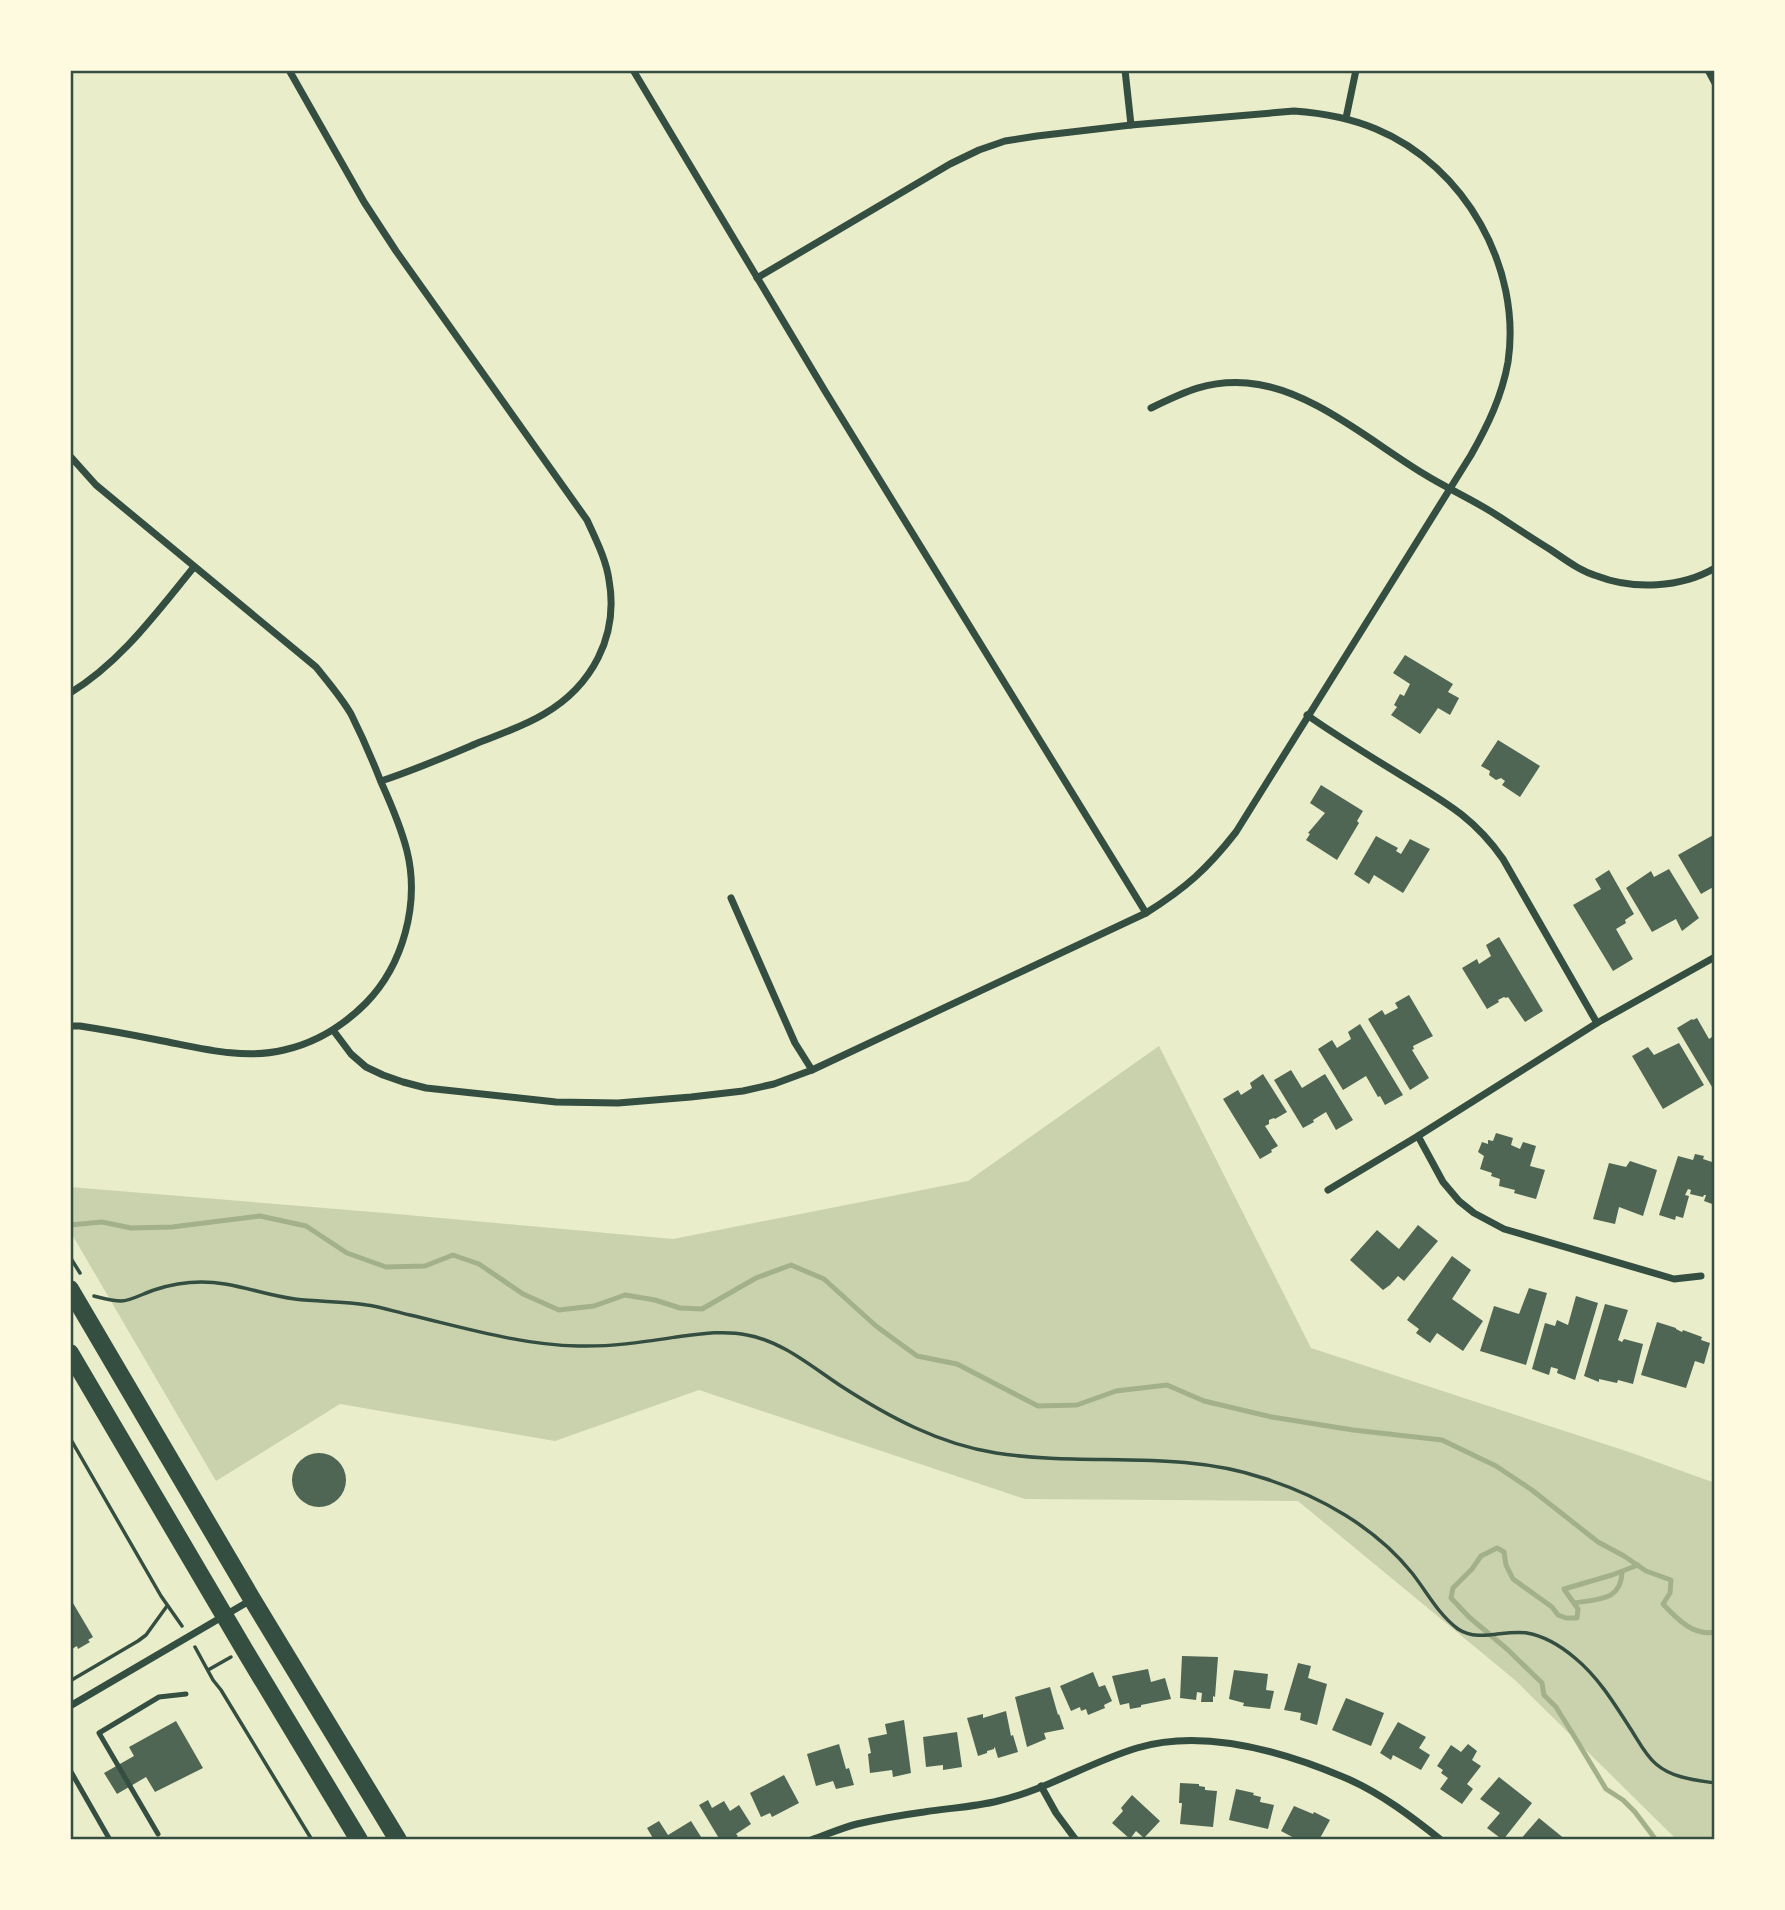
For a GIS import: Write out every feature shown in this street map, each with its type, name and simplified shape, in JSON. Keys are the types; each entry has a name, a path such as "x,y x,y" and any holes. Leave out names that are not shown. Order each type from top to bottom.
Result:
{"main road":[{"path":"76,1284 252,1599 398,1840"},
{"path":"70,1353 359,1840"}],"street":[{"path":"289,70 396,251 587,520 602,553 610,580 611,607 607,636 598,659 586,678 568,696 545,714 525,724 381,781"},
{"path":"633,70 757,278 1146,913"},
{"path":"1125,70 1131,125"},
{"path":"1346,118 1356,70"},
{"path":"1708,70 1715,83"},
{"path":"333,1030 351,1054 366,1067 383,1076 426,1088 556,1102 618,1103 743,1091 775,1084 812,1070 1146,913 1193,880 1236,832 1491,420 1508,361 1510,326 1506,291 1497,257 1481,224 1460,193 1435,166 1408,146 1378,129 1346,118 1319,113 1294,111 1131,125 1005,141 950,164 757,278"},
{"path":"1151,408 1201,386 1248,383 1273,388 1295,395 1325,411 1426,475 1477,502 1574,565 1596,576 1617,582 1665,584 1688,579 1715,568"},
{"path":"70,456 96,485 316,667 339,695 350,713 394,812 408,852 412,886 402,944 392,968 376,993 354,1015 333,1030 308,1042 284,1050 240,1054 70,1026"},
{"path":"70,693 115,660 194,568"},
{"path":"1307,715 1455,808 1490,839 1597,1023"},
{"path":"731,898 795,1043 812,1070"},
{"path":"1328,1190 1597,1023 1715,957"},
{"path":"1418,1136 1443,1182 1459,1201 1474,1213 1504,1229 1674,1279 1701,1276"},
{"path":"70,1706 252,1599"},
{"path":"811,1840 855,1825 998,1801 1134,1749 1161,1742 1197,1740 1230,1743 1271,1752 1349,1779 1413,1817 1441,1840"},
{"path":"1041,1786 1076,1840"}],"lane":[{"path":"158,1834 99,1734 159,1697 186,1694"},
{"path":"70,1770 110,1840"}],"path":[{"path":"70,1257 76,1284"},
{"path":"94,1296 123,1301 170,1284 223,1284 290,1299 365,1305 511,1338 574,1346 612,1346 725,1332 744,1334 763,1338 783,1347 874,1407 959,1445 1025,1456 1195,1462 1262,1477 1300,1492 1365,1527 1414,1574 1433,1603 1462,1633 1480,1636 1528,1633 1549,1640 1572,1655 1593,1675 1611,1698 1644,1751 1657,1766 1672,1774 1715,1783"},
{"path":"70,1438 167,1606 176,1616"},
{"path":"70,1681 146,1635 167,1606"},
{"path":"201,1657 312,1840"}],"green space":[{"path":"1159,1046 1311,1348 1629,1452 1715,1483 1715,1840 1677,1840 1515,1680 1298,1501 1025,1499 699,1390 555,1441 340,1404 216,1481 70,1231 70,1187 673,1239 968,1181"}],"building":[{"path":"1405,655 1453,684 1448,692 1459,698 1450,715 1438,708 1420,734 1391,715 1397,707 1394,705 1400,694 1404,696 1410,684 1393,673"},
{"path":"1498,740 1540,766 1520,797 1502,785 1505,781 1501,778 1496,780 1489,775 1490,771 1481,766"},
{"path":"1321,785 1363,811 1337,860 1306,840 1310,834 1308,833 1325,813 1310,803"},
{"path":"1715,834 1715,886 1701,894 1678,855"},
{"path":"1376,836 1398,848 1396,851 1401,854 1410,839 1430,849 1403,893 1374,875 1369,884 1354,874"},
{"path":"1669,869 1699,918 1682,931 1676,919 1652,932 1626,888 1651,871 1654,877"},
{"path":"1609,870 1634,914 1616,929 1633,959 1613,971 1573,905 1601,889 1595,879"},
{"path":"1499,937 1543,1011 1525,1022 1508,997 1498,1000 1499,1002 1487,1009 1462,968 1477,959 1479,964 1491,956 1486,945"},
{"path":"1409,995 1433,1036 1413,1046 1412,1050 1429,1078 1410,1090 1368,1019 1382,1010 1385,1015 1398,1008 1395,1003"},
{"path":"1697,1018 1709,1039 1715,1035 1715,1092 1677,1028"},
{"path":"1360,1024 1403,1095 1385,1105 1366,1076 1343,1090 1318,1049 1332,1040 1337,1048 1351,1039 1348,1032"},
{"path":"1679,1043 1704,1085 1663,1109 1632,1056 1648,1047 1654,1055"},
{"path":"1291,1070 1302,1088 1325,1074 1353,1120 1336,1130 1326,1112 1303,1128 1274,1080"},
{"path":"1263,1074 1287,1112 1269,1120 1269,1124 1265,1126 1278,1146 1260,1159 1223,1099 1238,1090 1241,1095 1252,1088 1250,1083"},
{"path":"1496,1133 1513,1138 1511,1145 1520,1149 1523,1142 1536,1146 1530,1166 1545,1170 1536,1199 1499,1186 1500,1179 1480,1169 1484,1156 1478,1152 1482,1142 1488,1144 1488,1140 1493,1141"},
{"path":"1695,1154 1715,1163 1715,1205 1704,1201 1706,1195 1703,1197 1690,1194 1691,1190 1688,1189 1685,1195 1689,1196 1683,1218 1676,1216 1675,1220 1659,1215 1678,1156 1693,1160"},
{"path":"1630,1161 1657,1170 1643,1216 1619,1207 1615,1224 1593,1219 1609,1163 1626,1167"},
{"path":"1418,1225 1438,1241 1404,1281 1398,1276 1383,1290 1350,1260 1377,1230 1399,1249"},
{"path":"1452,1256 1471,1270 1452,1299 1483,1321 1463,1351 1437,1333 1430,1343 1416,1333 1419,1329 1407,1320"},
{"path":"1529,1288 1547,1293 1526,1365 1480,1351 1494,1306 1519,1314"},
{"path":"1576,1296 1598,1303 1575,1380 1557,1373 1558,1369 1551,1367 1549,1375 1532,1369 1545,1323 1555,1326 1557,1320 1568,1325"},
{"path":"1605,1304 1628,1310 1618,1340 1643,1344 1633,1384 1618,1380 1617,1383 1599,1379 1599,1382 1584,1376"},
{"path":"1657,1322 1702,1337 1701,1340 1710,1343 1704,1364 1695,1361 1686,1388 1641,1375"},
{"path":"324,1453 334,1457 342,1465 346,1480 342,1495 334,1503 314,1507 304,1503 296,1495 292,1475 296,1465 304,1457"},
{"path":"70,1598 93,1637 78,1649 77,1646 70,1650"},
{"path":"1182,1656 1218,1657 1213,1702 1201,1702 1202,1693 1197,1692 1196,1700 1180,1698"},
{"path":"1298,1663 1311,1666 1308,1678 1327,1684 1317,1725 1300,1720 1301,1713 1284,1710"},
{"path":"1148,1669 1151,1682 1165,1678 1171,1699 1130,1709 1129,1703 1120,1705 1112,1676"},
{"path":"1234,1670 1268,1674 1266,1690 1274,1691 1270,1709 1243,1706 1244,1703 1229,1699"},
{"path":"1093,1672 1099,1687 1105,1685 1112,1701 1104,1705 1105,1708 1088,1715 1086,1709 1081,1711 1080,1707 1071,1711 1060,1686"},
{"path":"1050,1687 1064,1729 1044,1733 1046,1739 1027,1747 1015,1697"},
{"path":"1346,1698 1384,1713 1371,1746 1332,1730"},
{"path":"1006,1711 1011,1736 1013,1735 1018,1752 998,1758 994,1747 978,1756 967,1718 983,1714 983,1718"},
{"path":"904,1720 911,1773 893,1777 892,1770 870,1773 868,1754 871,1753 868,1738 887,1734 885,1724"},
{"path":"176,1721 203,1768 155,1792 146,1777 117,1794 104,1773 134,1756 129,1747"},
{"path":"1398,1722 1426,1737 1419,1748 1430,1755 1421,1770 1393,1755 1391,1760 1380,1753"},
{"path":"957,1732 962,1767 943,1770 943,1765 926,1767 923,1737"},
{"path":"839,1744 854,1785 836,1789 833,1781 816,1786 807,1754"},
{"path":"1468,1744 1477,1751 1472,1760 1481,1766 1467,1784 1473,1789 1462,1804 1440,1789 1448,1778 1437,1766 1451,1745 1461,1752"},
{"path":"784,1775 799,1803 772,1817 770,1813 761,1817 750,1793"},
{"path":"1499,1777 1532,1803 1503,1840 1487,1828 1500,1813 1480,1799"},
{"path":"1180,1783 1199,1784 1205,1787 1205,1790 1217,1791 1213,1827 1180,1824"},
{"path":"1236,1789 1254,1793 1253,1795 1261,1797 1260,1802 1274,1805 1268,1829 1229,1820"},
{"path":"1132,1795 1160,1821 1144,1838 1136,1831 1130,1839 1112,1823"},
{"path":"708,1800 712,1808 724,1801 730,1811 739,1805 751,1824 732,1840 720,1840 699,1805"},
{"path":"1294,1806 1330,1820 1319,1840 1298,1840 1281,1831"},
{"path":"1539,1818 1566,1840 1520,1840"},
{"path":"659,1821 668,1835 691,1821 703,1840 654,1840 647,1828"}],"waterway":[{"path":"70,1225 102,1222 131,1228 172,1227 260,1216 306,1226 347,1253 386,1267 425,1266 453,1255 479,1264 523,1294 559,1310 594,1306 625,1295 680,1308 702,1309 756,1278 791,1265 824,1279 876,1326 917,1356 957,1364 1038,1406 1077,1405 1116,1391 1167,1385 1204,1401 1272,1417 1442,1440 1496,1466 1532,1490 1598,1542 1646,1571 1671,1580 1670,1593 1663,1604 1693,1629 1715,1632"},
{"path":"1638,1565 1564,1589 1578,1609 1577,1618 1558,1615 1552,1607 1513,1579 1506,1565 1504,1552 1497,1548 1481,1556 1453,1588 1451,1598 1542,1683 1544,1695 1556,1707 1606,1789 1635,1812 1656,1840"},
{"path":"1574,1603 1612,1594 1621,1582 1622,1572"}]}
